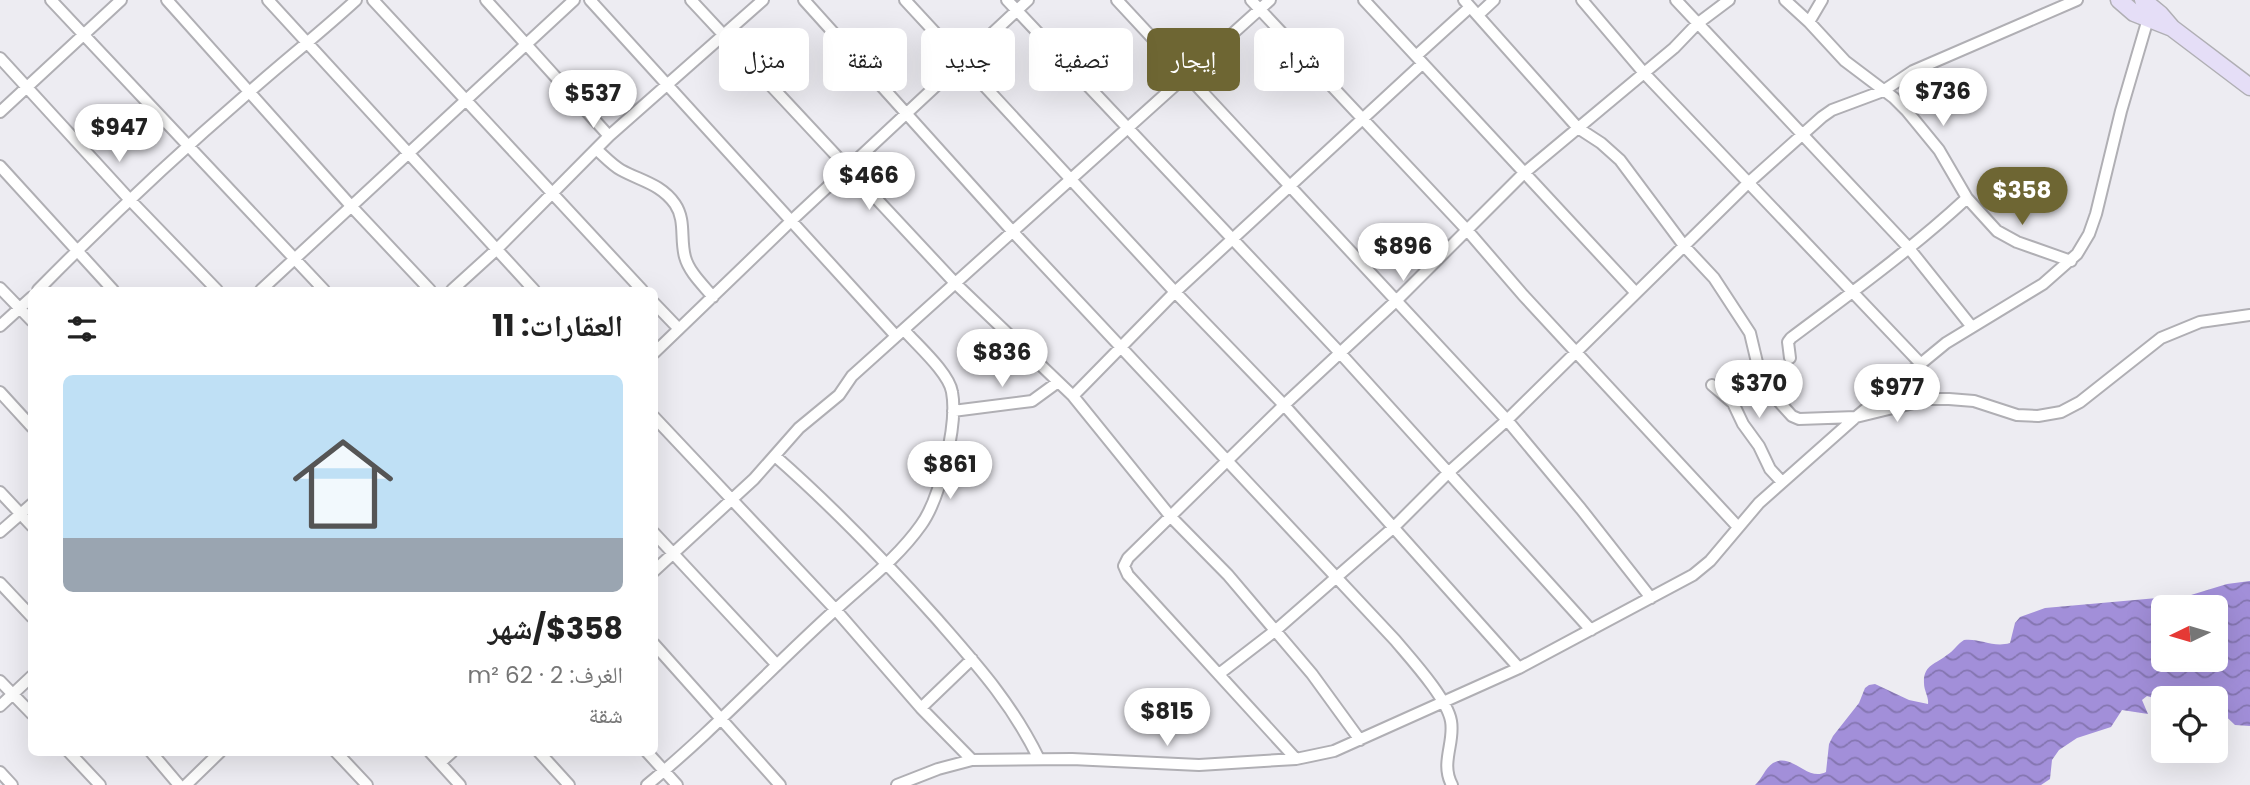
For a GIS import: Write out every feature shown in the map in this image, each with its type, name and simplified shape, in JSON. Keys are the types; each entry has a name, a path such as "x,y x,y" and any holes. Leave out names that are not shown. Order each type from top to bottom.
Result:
{"main road":[{"path":"2119,0 2142,7 2250,87"}],"street":[{"path":"51,0 82,36 321,287"},
{"path":"0,112 121,0"},
{"path":"167,0 427,287"},
{"path":"268,0 531,287"},
{"path":"41,287 188,145 356,0"},
{"path":"373,0 639,287"},
{"path":"486,0 609,136"},
{"path":"264,287 574,0"},
{"path":"590,0 790,222 950,384 953,411 944,470 933,503 921,526 888,564 835,609 721,719 647,785"},
{"path":"691,0 719,29"},
{"path":"732,28 762,0"},
{"path":"804,0 1013,232 1395,640 1444,703 1451,722 1446,766 1451,785"},
{"path":"905,0 931,28"},
{"path":"1007,0 1341,354 1591,630"},
{"path":"998,28 1028,0"},
{"path":"1117,0 1147,32"},
{"path":"1251,0 1467,230 1576,353 1738,527"},
{"path":"1239,28 1270,0"},
{"path":"1364,0 1636,293"},
{"path":"1073,396 1175,292 1361,119 1471,7 1494,0"},
{"path":"1582,0 1644,73 1921,364"},
{"path":"1676,0 1908,247 1972,327"},
{"path":"1296,759 1128,575 1124,566 1128,558 1284,405 1397,300 1523,174 1644,73 1697,24 1729,0"},
{"path":"1785,0 1845,61 1895,98 1926,131 1967,198 1997,231 2007,238 2071,261"},
{"path":"1809,22 1822,0"},
{"path":"1219,674 1276,630 1394,527 1748,184 1832,110 1884,91 1913,71 2077,0"},
{"path":"1471,7 1578,128 1620,160 1685,247 1714,278 1750,333 1762,380 1792,416 1804,419 1856,417 1930,399 1961,398 2017,415 2038,416 2061,412 2080,402 2161,338 2200,322 2250,315"},
{"path":"897,785 938,769 972,761 1038,759 1199,765 1296,759 1334,751 1519,668 1693,575 1710,561 1738,527 1782,482 1945,343 2043,284 2071,261 2089,234 2096,214 2142,7"},
{"path":"455,287 496,250 609,136 719,40"},
{"path":"0,58 214,287"},
{"path":"777,91 956,284 1073,396 1171,517 1276,630 1360,740"},
{"path":"658,349 932,91"},
{"path":"990,91 1175,292 1284,405 1519,668"},
{"path":"658,568 775,456 799,428 839,395 852,376 1170,91"},
{"path":"1203,91 1507,420 1651,598"},
{"path":"596,149 620,170 653,183 671,199 678,208 682,223 685,258 693,273 713,296"},
{"path":"0,166 110,287"},
{"path":"1790,358 1788,342 1791,338 1930,233 1967,198"},
{"path":"0,288 28,317"},
{"path":"0,326 28,301"},
{"path":"658,307 679,329"},
{"path":"1911,372 1930,399"},
{"path":"953,411 1032,401 1058,382"},
{"path":"1712,385 1733,403 1770,469 1782,482"},
{"path":"0,392 28,423"},
{"path":"658,421 835,609 921,708 972,761"},
{"path":"775,456 813,489 888,564 972,659 1022,724 1038,759"},
{"path":"0,492 28,522"},
{"path":"0,532 28,507"},
{"path":"658,537 777,665"},
{"path":"0,583 28,613"},
{"path":"658,648 780,785"},
{"path":"921,708 972,659"},
{"path":"0,706 28,680"},
{"path":"0,681 28,710"},
{"path":"73,756 100,785"},
{"path":"154,756 179,785"},
{"path":"186,785 216,756"},
{"path":"340,756 367,785"},
{"path":"434,756 460,785"},
{"path":"440,763 448,756"},
{"path":"543,756 569,785"},
{"path":"651,756 677,785"},
{"path":"0,772 12,785"}],"water":[{"path":"2250,581 2250,726 2235,725 2228,718 2228,686 2151,686 2151,697 2147,696 2142,700 2148,714 2122,710 2111,727 2077,738 2059,750 2052,760 2050,779 2041,785 1755,785 1770,765 1780,761 1787,761 1812,773 1826,772 1829,744 1869,685 1875,684 1909,700 1928,704 1924,686 1926,672 1959,643 1976,640 2010,643 2015,623 2020,617 2045,608 2151,599 2151,672 2228,672 2228,595 2191,595 2227,584"}]}
